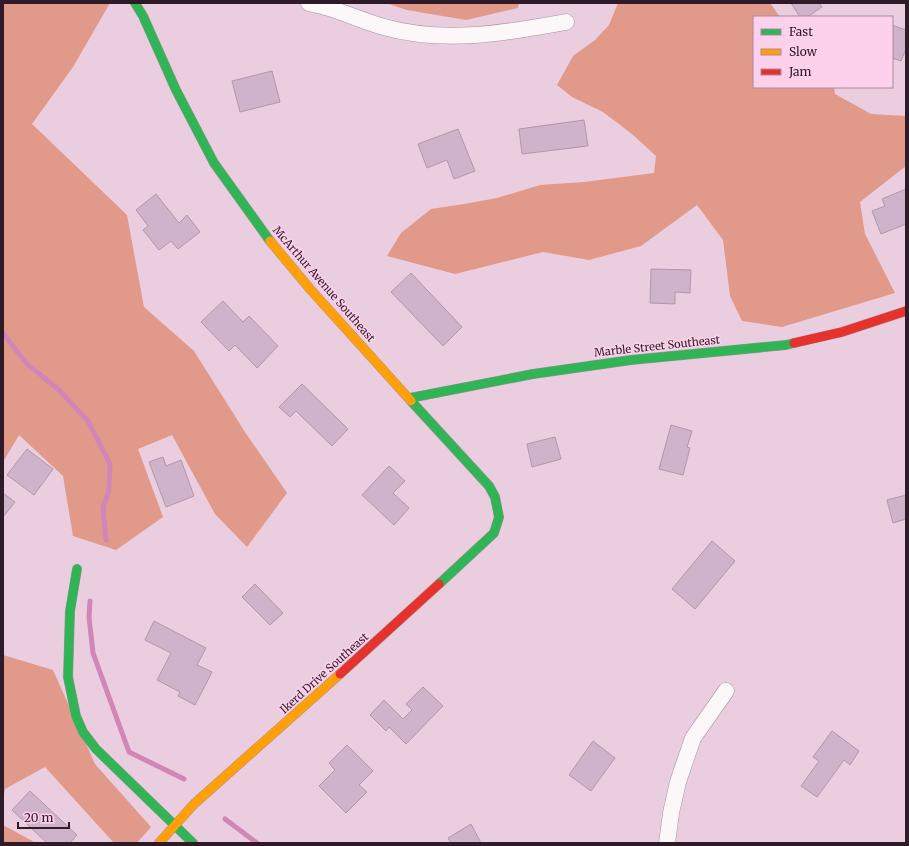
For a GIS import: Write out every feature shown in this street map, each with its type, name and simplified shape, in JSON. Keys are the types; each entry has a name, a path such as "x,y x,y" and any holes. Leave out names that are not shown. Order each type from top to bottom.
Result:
{"street":[{"name":"McArthur Avenue Southeast","path":"135,3 143,16 176,90 214,163 275,248 310,289 489,486 495,497 499,517"},
{"path":"309,3 328,8 384,28 428,36 460,36 521,30 566,22"},
{"name":"Marble Street Southeast","path":"410,398 533,374 631,360 786,345 842,332 906,311"},
{"name":"Ikerd Drive Southeast","path":"159,843 194,804 399,621 494,533 499,517"},
{"path":"77,568 70,611 68,677 76,716 83,732 96,749 193,843"},
{"path":"667,843 671,813 678,782 693,738 726,691"}],"shaded area":[{"path":"3,3 110,3 73,67 32,124 127,215 144,307 194,351 245,432 287,493 247,547 215,514 172,435 138,449 163,517 116,550 73,536 63,476 19,435 3,462"},
{"path":"386,3 519,3 518,8 466,20 407,10"},
{"path":"618,3 770,3 779,16 753,16 753,88 834,88 835,94 871,114 906,116 906,166 860,202 865,234 895,293 782,327 742,321 730,296 723,240 697,205 641,246 589,260 543,252 455,274 387,256 401,233 431,209 497,198 540,185 584,182 654,173 656,156 632,134 603,112 572,97 557,85 573,56 595,40 609,25"},
{"path":"3,655 53,670 95,764 151,827 137,843 114,843 45,767 5,789 3,799"},
{"path":"3,825 36,843 3,843"}],"building":[{"path":"791,3 819,3 822,7 808,16 799,16"},
{"path":"893,25 906,30 906,49 901,61 893,58"},
{"path":"272,71 280,102 240,112 232,81"},
{"path":"584,120 588,146 522,154 519,129"},
{"path":"458,129 475,171 454,179 447,160 427,168 418,144"},
{"path":"906,189 906,224 881,234 872,211 885,206 882,199"},
{"path":"156,194 179,223 187,215 200,232 178,249 171,241 159,250 143,230 148,226 136,210"},
{"path":"651,269 691,270 690,293 675,292 675,304 650,303"},
{"path":"411,273 462,327 443,346 391,292"},
{"path":"223,301 243,322 249,316 278,346 257,368 235,345 229,351 201,322"},
{"path":"302,384 348,429 332,446 296,411 290,417 279,407"},
{"path":"671,425 692,431 687,447 690,448 683,475 659,469"},
{"path":"555,437 561,459 532,467 527,444"},
{"path":"27,449 53,469 34,495 7,475"},
{"path":"163,457 166,466 181,460 194,496 166,507 149,462"},
{"path":"389,466 405,481 393,493 409,508 394,525 362,495"},
{"path":"3,493 15,502 3,517"},
{"path":"906,495 906,519 893,523 887,500"},
{"path":"712,541 735,561 695,609 672,589"},
{"path":"255,584 283,613 270,625 242,597"},
{"path":"154,621 206,648 197,665 212,672 195,705 178,696 180,692 157,680 171,653 145,640"},
{"path":"423,687 443,706 406,744 389,727 386,731 370,715 384,700 403,719 412,710 406,704"},
{"path":"832,731 859,751 850,765 844,760 817,797 801,786 819,761 813,757"},
{"path":"593,741 615,758 591,791 569,775"},
{"path":"347,745 373,771 359,785 367,792 346,813 319,786 335,770 329,763"},
{"path":"30,791 77,835 70,843 47,843 12,810"},
{"path":"471,824 481,843 451,843 448,838"}],"waterway":[{"path":"3,333 25,362 59,390 88,421 110,464 109,491 103,507 106,540"},
{"path":"90,601 89,617 93,653 129,752 184,779"},
{"path":"225,819 257,843"}],"traffic: fast":[{"path":"135,3 143,16 176,90 214,163 270,241"},
{"path":"410,398 533,374 631,360 794,343"},
{"path":"411,401 489,486 495,497 499,517 494,533 439,584"},
{"path":"77,569 70,611 68,677 76,716 83,732 96,749 193,843"}],"traffic: slow":[{"path":"270,241 310,289 411,401"},
{"path":"159,843 194,804 340,674"}],"traffic: jam":[{"path":"794,343 842,332 906,311"},
{"path":"340,674 439,584"}]}
